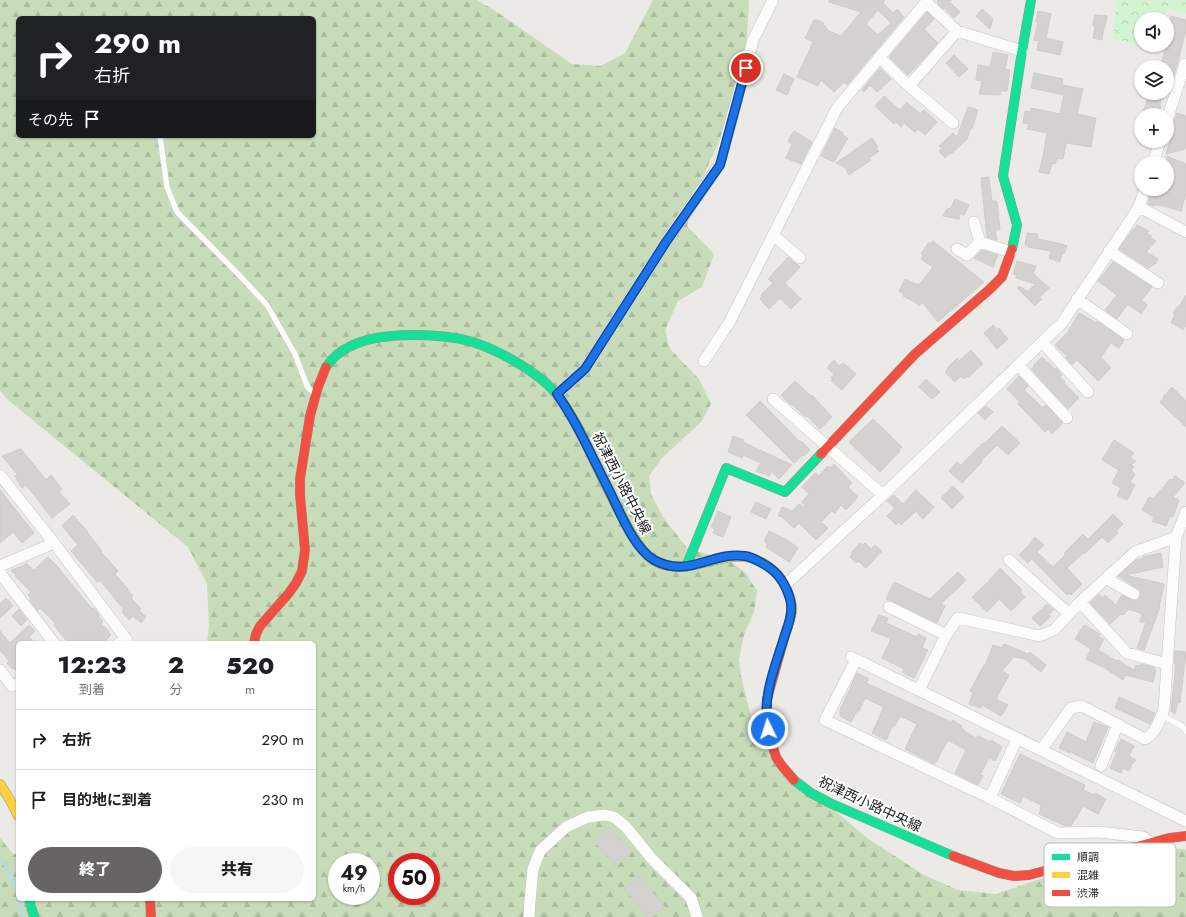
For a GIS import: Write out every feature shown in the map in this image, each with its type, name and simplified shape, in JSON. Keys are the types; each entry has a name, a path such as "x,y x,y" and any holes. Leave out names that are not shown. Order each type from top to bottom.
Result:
{"main road":[{"path":"686,567 726,468 785,492 916,354 1002,277 1012,252 1017,225 1003,176 1031,0"},
{"name":"祝津西小路中央線","path":"255,641 260,625 279,606 296,584 302,570 305,553 300,485 307,428 315,395 323,373 331,360 342,351 370,339 420,335 446,337 471,342 489,348 520,365 535,375 557,394 572,415 617,507 637,543 649,557 670,567 686,567 734,555 746,556 758,560 778,574 785,585 791,601 792,610 767,699 766,720 776,757 797,783 811,793 832,804 953,856 999,873 1014,876 1030,875 1044,871"},
{"path":"0,784 16,812"},
{"name":"祝津西小路中央線","path":"1152,843 1169,838 1186,836"},
{"path":"30,901 34,917"},
{"path":"150,901 151,917"}],"street":[{"path":"557,394 585,369 666,242 720,165 754,40 774,0"},
{"path":"704,361 729,323 837,108 927,1 957,31 1022,51"},
{"path":"909,86 957,31"},
{"path":"879,57 909,86 953,123"},
{"path":"1171,108 1186,64"},
{"path":"785,585 884,495 1062,323 1139,207 1143,196"},
{"path":"1139,207 1186,232"},
{"path":"974,222 980,242"},
{"path":"773,235 800,258"},
{"path":"980,242 1012,252"},
{"path":"957,249 967,255 980,242"},
{"path":"1109,251 1158,283"},
{"path":"1078,299 1127,334"},
{"path":"1042,342 1088,392"},
{"path":"1018,365 1067,418"},
{"path":"773,399 884,495"},
{"path":"0,475 54,543 127,640 124,641"},
{"path":"1041,750 1071,708 1082,706 1145,739 1149,737 1158,725 1164,709 1176,538 1186,512"},
{"path":"919,690 946,635 958,618 1039,636 1054,630 1080,602 1135,552 1176,538"},
{"path":"0,566 54,543"},
{"path":"1009,560 1069,614"},
{"path":"0,573 52,641"},
{"path":"1108,576 1112,582 1134,594"},
{"path":"1080,602 1127,653 1167,664"},
{"path":"889,607 946,635"},
{"path":"1152,843 1143,837 1099,832 1058,833 990,798 825,720 854,658 1186,822"},
{"path":"0,670 12,686 16,685"},
{"path":"1101,766 1118,724"},
{"path":"990,798 1017,739"},
{"path":"529,917 533,869 540,851 566,827 588,817 605,815 614,818 626,827 652,859 691,898 698,917"}],"lane":[{"path":"160,138 167,187 177,212 267,305 295,354 307,386 315,395"},
{"path":"1162,715 1183,727 1186,731"}],"green space":[{"path":"0,0 477,0 494,10 572,64 601,66 625,53 653,0 749,0 745,74 719,141 695,195 687,226 714,254 702,287 678,301 665,330 670,349 699,379 711,404 701,422 662,458 649,476 651,494 663,517 687,548 727,559 745,572 757,591 754,612 744,635 739,659 741,676 752,721 779,757 812,791 867,838 924,875 958,890 996,894 1044,878 1044,907 1176,907 1176,849 1182,849 1186,850 1186,917 0,917 0,838 13,854 16,854 16,901 316,901 316,641 207,641 209,626 207,584 188,547 8,400 0,391"},
{"path":"1117,0 1186,0 1186,14 1168,8 1167,12 1134,12 1134,42 1113,40"}],"building":[{"path":"829,0 885,0 883,3 893,13 897,9 904,17 847,85 844,82 834,92 821,80 818,86 797,77 813,42 805,38 814,20 824,23 823,24 829,31 841,36 861,12 829,2","holes":["878,10 891,23 878,35 866,24"]},
{"path":"937,0 952,0 950,2 960,12 954,18 944,8 943,9"},
{"path":"982,9 993,19 990,29 976,16"},
{"path":"1038,11 1051,14 1046,38 1063,42 1060,55 1037,50 1039,41 1034,40 1038,23 1036,22"},
{"path":"927,12 934,19 924,29 938,43 908,75 889,57"},
{"path":"1095,15 1107,16 1102,40 1093,38"},
{"path":"1174,17 1186,20 1186,30 1174,74 1174,60 1162,60 1165,52 1174,52"},
{"path":"993,52 1008,55 1005,69 1010,70 1007,91 1001,91 1000,95 979,94 982,81 976,80 978,65 990,67"},
{"path":"954,55 968,69 959,77 946,63"},
{"path":"880,68 891,79 877,92 870,85 864,92 862,90"},
{"path":"1034,73 1063,79 1062,85 1083,89 1077,114 1096,118 1091,147 1066,143 1063,159 1057,158 1055,164 1052,163 1049,174 1039,172 1047,133 1027,129 1029,124 1023,123 1025,111 1031,112 1031,108 1060,114 1064,95 1031,88"},
{"path":"784,74 794,79 787,95 776,90"},
{"path":"884,96 900,110 907,102 920,114 924,110 937,122 925,135 918,129 915,132 904,123 901,127 896,122 894,124 875,106"},
{"path":"1147,100 1161,100 1160,108 1145,108"},
{"path":"968,107 978,110 972,129 971,128 967,139 945,158 939,151 942,148 939,146 953,133 957,137"},
{"path":"1177,113 1186,116 1186,146 1185,149 1166,154 1168,148 1174,148 1174,122"},
{"path":"835,128 843,133 842,135 848,138 834,162 821,156"},
{"path":"794,131 812,142 801,164 786,158 792,144 788,141"},
{"path":"872,138 878,147 876,149 879,151 869,158 871,160 849,175 845,167 836,163"},
{"path":"1174,159 1186,164 1186,193 1181,211 1160,205 1155,204 1155,206 1148,204 1150,196 1174,196"},
{"path":"989,177 992,201 997,201 1000,229 995,230 997,240 987,237 981,178"},
{"path":"955,199 969,205 964,215 960,213 959,219 943,216 947,209 951,208"},
{"path":"1137,225 1149,231 1146,233 1152,236 1150,238 1156,241 1146,252 1158,259 1155,264 1148,268 1119,249"},
{"path":"1027,233 1038,234 1037,239 1067,246 1064,254 1062,253 1060,262 1049,258 1051,251 1028,247 1028,245 1025,245"},
{"path":"933,241 984,282 938,322 922,302 919,306 915,302 903,296 904,294 899,291 905,279 919,285 933,267 921,259 923,256 921,254 929,242 931,244"},
{"path":"982,250 998,255 993,267 974,258"},
{"path":"788,257 800,267 785,283 801,299 791,309 780,298 769,309 760,299 762,296 761,295 773,283 768,279"},
{"path":"1017,261 1036,266 1033,273 1049,288 1039,298 1042,299 1035,306 1017,288 1019,286 1031,293 1029,290 1035,284 1016,278 1017,275 1013,274"},
{"path":"1113,262 1152,287 1142,300 1147,305 1141,314 1128,304 1117,319 1105,310 1117,295 1098,281"},
{"path":"1186,295 1186,325 1183,330 1171,322 1175,315 1173,313 1177,307 1179,307"},
{"path":"1079,313 1096,323 1097,321 1124,340 1119,348 1111,343 1101,357 1111,368 1098,381 1077,360 1072,365 1066,358 1067,356 1055,345 1068,332"},
{"path":"993,325 997,330 999,328 1008,339 997,349 984,333"},
{"path":"971,350 983,364 968,377 964,379 961,376 955,382 945,372 948,369 947,368 957,358 959,361"},
{"path":"1042,357 1055,369 1056,368 1062,375 1060,377 1065,382 1064,383 1079,398 1068,409 1031,369"},
{"path":"834,360 839,366 843,363 856,374 842,390 831,381 834,374 827,368"},
{"path":"1019,376 1028,386 1024,390 1043,408 1046,405 1063,423 1052,434 1048,429 1045,432 1018,404 1020,402 1007,389"},
{"path":"926,379 940,392 932,399 919,387"},
{"path":"795,381 811,396 812,395 832,417 820,429 807,416 805,417 781,395"},
{"path":"1172,387 1186,401 1186,427 1160,402"},
{"path":"760,401 800,442 801,441 810,450 794,463 746,415"},
{"path":"986,406 993,412 985,420 978,413"},
{"path":"873,419 902,447 880,472 849,442"},
{"path":"1002,426 1020,443 1008,455 997,445 962,483 949,471 957,462 961,465"},
{"path":"733,436 744,440 743,442 792,465 779,479 771,471 769,476 756,471 761,463 743,455 742,458 728,452"},
{"path":"1114,440 1134,453 1130,458 1136,461 1131,465 1134,467 1131,470 1135,474 1130,482 1135,485 1127,500 1117,495 1121,488 1112,483 1119,470 1102,460"},
{"path":"21,449 46,480 51,475 62,489 59,492 70,504 52,518 26,485 22,488 15,476 17,474 2,456"},
{"path":"834,464 852,483 848,487 858,497 846,510 841,505 835,513 832,511 821,522 828,528 816,540 799,523 794,528 782,517 778,516 782,507 792,511 799,504 807,508 802,502 809,494 802,487 815,473 819,476 828,466 830,468"},
{"path":"1175,476 1185,483 1173,497 1179,500 1173,517 1170,516 1166,526 1152,521 1154,517 1142,510 1149,497 1153,499 1170,479 1172,480"},
{"path":"953,486 964,497 952,509 941,498"},
{"path":"0,490 34,533 22,543 13,532 0,543"},
{"path":"916,490 934,507 923,519 916,511 901,525 899,522 896,525 887,516 895,508 887,501 894,495 903,504"},
{"path":"756,502 771,509 766,519 751,512"},
{"path":"718,511 731,517 723,537 713,533 715,529 711,527"},
{"path":"1113,514 1123,524 1116,531 1118,533 1108,543 1102,537 1067,568 1082,584 1071,595 1069,593 1067,595 1032,559 1028,563 1019,555 1035,537 1044,545 1037,552 1053,567 1066,554 1064,553 1083,534 1088,539"},
{"path":"73,515 88,532 102,551 101,552 118,571 115,574 128,589 127,590 133,596 131,598 146,617 141,623 133,616 129,620 122,612 124,610 100,580 97,582 71,551 78,545 62,526"},
{"path":"769,531 786,539 798,548 789,562 766,547 767,544 764,541"},
{"path":"860,543 863,545 865,543 871,549 875,545 882,551 866,568 858,561 856,563 850,557 852,554 851,553"},
{"path":"1161,553 1163,567 1125,575 1164,584 1160,607 1144,650 1137,648 1146,622 1140,622 1142,614 1129,609 1110,624 1090,603 1099,594 1103,598 1105,595 1116,605 1122,595 1131,600 1138,600 1141,594 1140,590 1118,576 1136,560"},
{"path":"48,557 60,569 92,609 94,608 99,615 98,616 103,621 101,624 109,631 108,632 111,635 105,641 66,641 54,625 55,623 40,608 37,610 28,595 31,592 11,570 23,566 26,563 34,570"},
{"path":"1000,568 1022,590 1020,592 1025,597 1011,611 999,599 987,612 972,597"},
{"path":"958,572 966,580 941,604 945,606 937,623 886,599 894,582 930,599"},
{"path":"6,598 13,606 0,618 0,604"},
{"path":"1047,604 1054,610 1048,615 1051,616 1040,626 1032,618"},
{"path":"19,609 27,620 21,626 12,616"},
{"path":"879,615 888,618 886,623 917,637 918,634 926,638 922,648 928,650 914,678 902,672 904,669 882,658 890,638 871,631"},
{"path":"29,625 35,631 29,637 33,641 16,641 16,670 14,668 12,669 7,663 9,661 0,650 0,631 10,643"},
{"path":"1084,625 1100,634 1098,636 1104,639 1098,650 1134,670 1136,665 1140,666 1141,664 1155,668 1156,671 1153,682 1126,675 1123,680 1103,667 1086,659 1091,649 1075,639"},
{"path":"1004,644 1028,654 1030,652 1046,665 1041,672 1025,659 1014,657 1002,671 1009,675 996,699 1008,705 1001,716 982,705 981,708 969,704 973,693 970,691 984,665 985,666 993,645 1002,648"},
{"path":"1175,651 1186,652 1180,703 1178,702 1175,714 1171,711 1176,664 1174,664"},
{"path":"857,673 869,679 866,683 951,722 952,720 962,726 961,728 964,731 976,738 978,736 990,742 991,740 1002,747 995,761 989,758 980,775 983,776 978,785 955,773 966,750 948,740 935,764 905,749 917,724 900,716 895,726 893,725 886,740 872,733 884,707 865,698 859,711 857,711 851,722 840,716 840,710"},
{"path":"1119,697 1155,713 1150,724 1115,708"},
{"path":"1094,722 1108,727 1093,763 1059,748 1067,732 1086,742"},
{"path":"1121,739 1134,746 1129,756 1136,760 1132,764 1129,771 1123,768 1121,773 1110,768 1117,752 1115,751"},
{"path":"1020,754 1085,785 1083,790 1094,795 1095,793 1106,799 1098,814 1083,806 1071,826 1065,826 1039,814 1041,805 1023,796 1020,803 1001,794"},
{"path":"608,827 632,851 617,866 594,842"},
{"path":"639,876 665,907 653,917 648,917 624,889"}],"waterway":[{"path":"0,858 6,866 16,889"},
{"path":"19,901 23,917"}],"traffic: fast":[{"path":"1012,249 1017,225 1003,176 1031,0"},
{"path":"326,367 337,355 347,348 363,341 378,338 428,335 473,342 508,357 540,378 558,396 580,431"},
{"path":"686,567 726,468 785,492 821,454"},
{"path":"794,780 811,793 832,804 953,856"},
{"path":"30,901 34,917"}],"traffic: slow":[{"path":"580,431 617,507 635,540 647,555 658,563 680,567 735,557 746,557 767,565 781,578 791,602 792,611 785,635"},
{"path":"0,784 16,812"}],"traffic: jam":[{"path":"821,454 915,354 1002,277 1012,249"},
{"path":"254,641 260,626 289,593 302,571 305,550 300,479 310,416 318,387 326,367"},
{"path":"785,635 767,699 766,720 776,757 794,780"},
{"path":"1150,843 1169,838 1186,836"},
{"path":"953,856 999,873 1014,876 1029,875 1044,871"},
{"path":"150,901 151,917"}],"route":[{"path":"746,68 720,165 666,242 585,369 557,394 572,415 617,507 637,543 649,557 670,567 686,567 734,555 746,556 758,560 769,567 778,574 782,580 788,591 792,610 767,699 766,720 768,729"}]}
